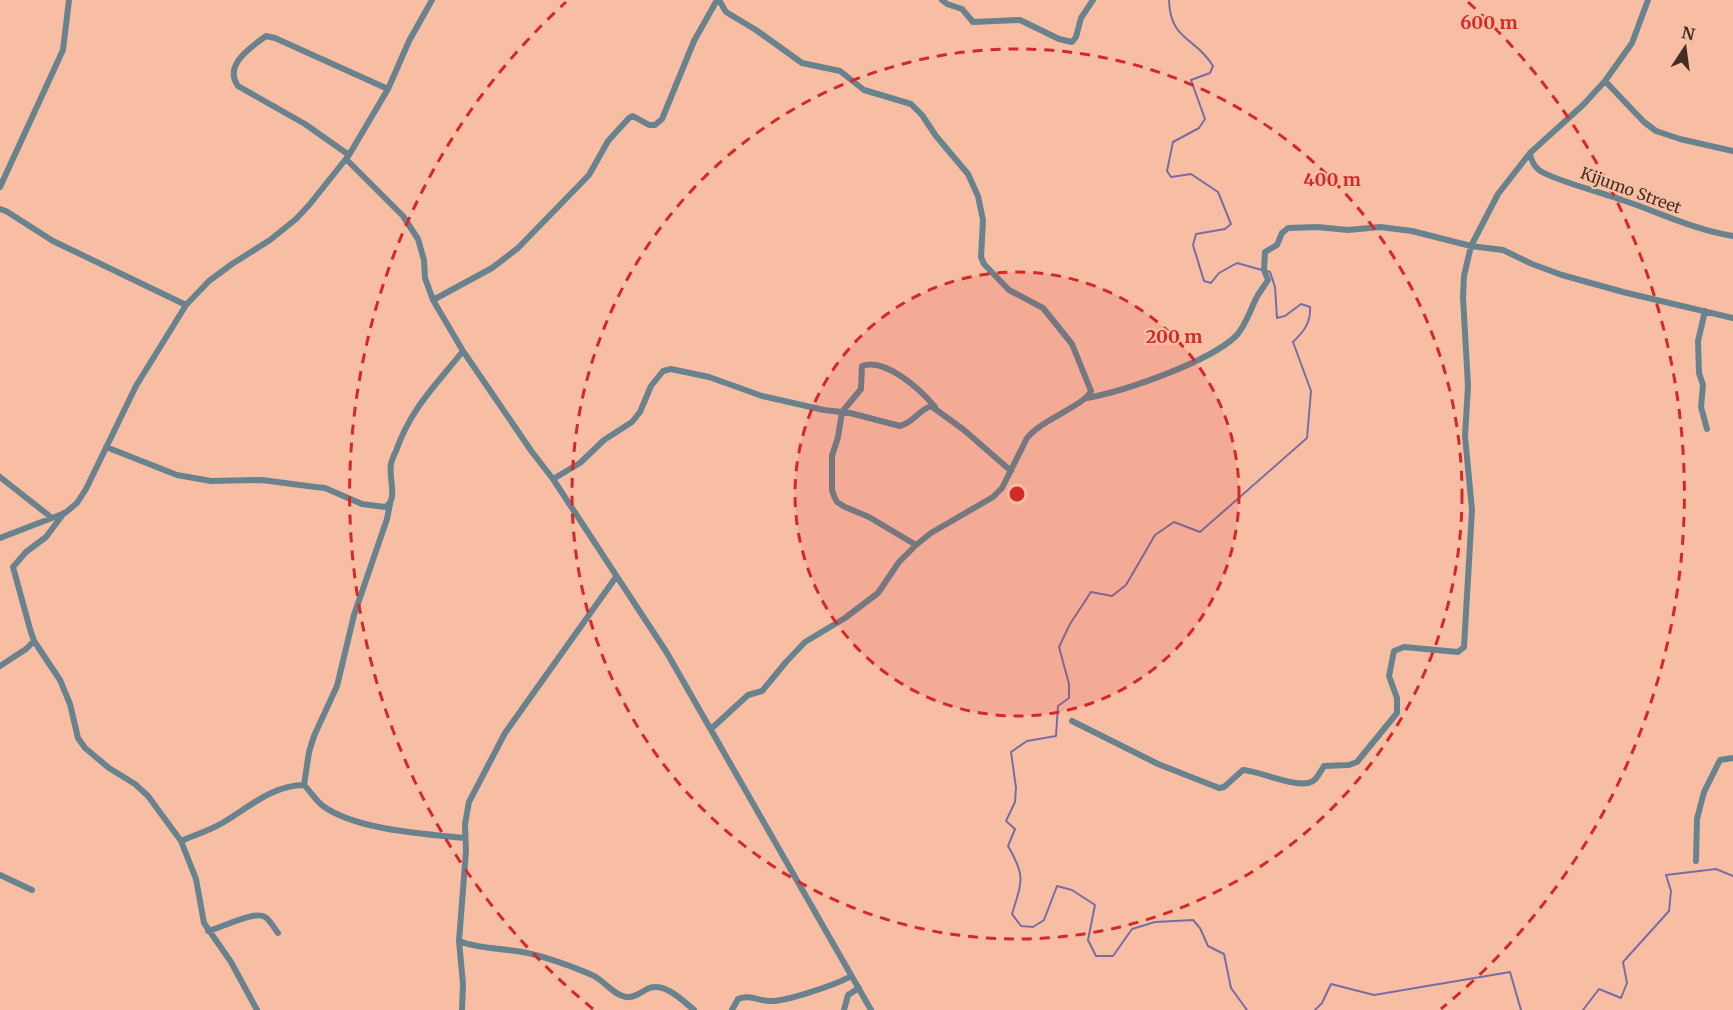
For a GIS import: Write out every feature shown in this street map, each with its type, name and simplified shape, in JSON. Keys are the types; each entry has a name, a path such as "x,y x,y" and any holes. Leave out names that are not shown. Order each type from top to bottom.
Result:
{"street":[{"path":"0,187 63,50 69,0"},
{"path":"257,1010 231,962 208,931 201,915 196,879 181,841 148,796 84,748 78,738 70,704 60,680 34,640 23,609 13,567 26,552 46,537 65,513 77,503 136,386 186,304 232,264 270,240 296,219 347,157 388,89 409,41 432,0"},
{"path":"433,300 492,268 518,248 589,176 608,141 629,118 633,116 649,125 655,125 662,119 694,40 718,0 726,12 802,63 840,71 864,90 912,104 968,174 978,196 983,220 981,257 984,264 1009,290 1043,308 1072,344 1090,386 1091,391 1087,398"},
{"path":"942,0 962,9 973,22 1020,20 1059,39 1072,42 1076,37 1081,18 1094,0"},
{"path":"1072,720 1158,764 1220,788 1243,770 1255,771 1284,781 1310,783 1315,780 1324,766 1349,765 1358,762 1397,713 1397,698 1389,676 1394,651 1404,647 1458,652 1464,647 1472,510 1466,436 1468,386 1463,297 1464,276 1471,246 1498,194 1530,153 1583,105 1605,81 1632,43 1648,0"},
{"path":"388,89 266,36 243,53 233,76 238,86 305,124 347,157 411,226 418,239 424,260 425,278 433,300 463,351 532,452 554,479 667,653 871,1010"},
{"path":"1605,81 1644,122 1656,131 1702,145 1733,151"},
{"name":"Kijumo Street","path":"1530,153 1530,158 1539,170 1559,179 1624,200 1689,225 1733,236"},
{"path":"0,208 53,240 186,304"},
{"path":"711,729 748,696 762,692 786,662 806,642 845,618 878,592 899,562 916,545 993,497 1002,488 1032,431 1087,398 1108,394 1181,368 1224,346 1238,334 1258,294 1268,280 1264,270 1265,252 1277,245 1282,233 1288,228 1348,230 1380,227 1412,231 1471,246 1503,250 1562,275 1733,318"},
{"path":"1705,311 1698,341 1699,373 1702,385 1701,407 1707,429"},
{"path":"304,785 309,752 337,686 354,615 387,519 392,498 391,465 411,416 463,351"},
{"path":"916,545 869,517 845,507 834,496 832,456 842,412 861,389 862,366 874,364 895,372 922,392 935,407 1011,471"},
{"path":"554,479 580,463 604,440 632,422 640,412 651,386 663,371 671,369 709,377 762,396 900,426 914,420 928,406 935,407"},
{"path":"106,447 177,475 211,481 262,480 315,486 362,504 386,507 390,504"},
{"path":"0,477 52,518"},
{"path":"0,538 65,513"},
{"path":"462,1010 463,984 459,941 466,814 472,793 505,733 616,577"},
{"path":"0,666 26,649 34,640"},
{"path":"1696,861 1697,819 1704,792 1720,760 1733,758"},
{"path":"304,785 322,805 344,816 374,826 409,833 465,838"},
{"path":"181,841 223,823 257,800 274,792 283,788 304,785"},
{"path":"0,875 32,890"},
{"path":"208,931 251,915 260,915 265,917 278,933"},
{"path":"459,941 484,947 525,952 580,970 601,980 619,995 628,998 649,988 660,987 694,1010"},
{"path":"732,1010 738,999 743,997 779,1000 843,981 851,976"},
{"path":"844,1010 848,995 859,988"}],"waterway":[{"path":"1169,0 1174,24 1213,66 1210,73 1191,80 1205,119 1199,128 1173,142 1167,171 1171,177 1191,174 1218,192 1231,224 1225,229 1196,234 1193,245 1204,281 1211,283 1219,273 1237,263 1262,270"},
{"path":"1247,1010 1231,988 1224,954 1208,946 1200,928 1193,920 1155,922 1132,929 1113,956 1096,956 1088,940 1095,905 1072,890 1057,886 1044,920 1033,927 1021,926 1012,914 1020,886 1018,865 1008,846 1015,829 1006,821 1015,802 1016,788 1011,752 1027,741 1056,736 1058,706 1069,698 1069,684 1059,647 1070,624 1091,592 1112,596 1126,585 1155,535 1174,522 1200,532 1307,438 1311,391 1293,342 1306,326 1310,307 1301,304 1285,316 1277,318 1275,287 1270,272 1267,271"},
{"path":"1583,1010 1599,989 1621,998 1627,983 1623,962 1669,911 1671,891 1666,875 1716,869 1733,876"},
{"path":"1315,1010 1322,1003 1331,984 1374,995 1510,972 1521,1010"}]}
